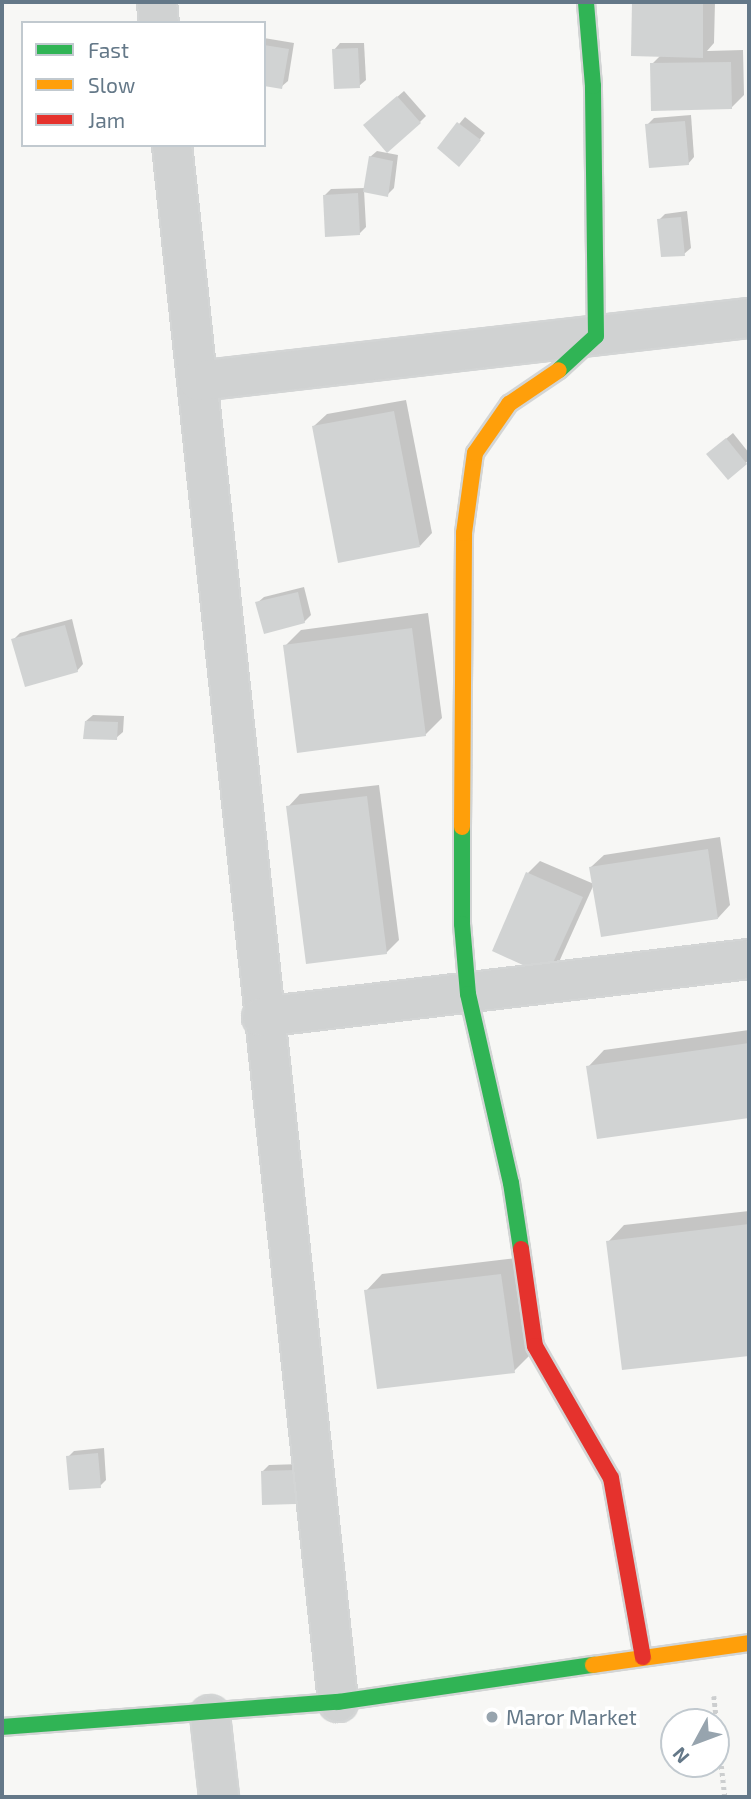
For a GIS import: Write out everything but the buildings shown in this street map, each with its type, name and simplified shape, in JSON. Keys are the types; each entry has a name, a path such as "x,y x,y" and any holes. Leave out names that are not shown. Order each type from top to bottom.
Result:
{"street":[{"path":"157,2 159,21"},
{"path":"586,2 593,86 596,336 551,379 509,404 475,453 464,533 462,924 468,994 511,1183 535,1346 611,1478 643,1657"},
{"path":"173,147 262,1017 338,1702"},
{"path":"198,381 749,318"},
{"path":"262,1017 749,959"},
{"path":"2,1727 210,1715 338,1702 749,1643"},
{"path":"210,1715 219,1797"}],"path":[{"path":"709,1647 725,1797"}],"traffic: fast":[{"path":"559,370 596,336 593,86 586,2"},
{"path":"462,827 462,924 468,994 511,1183 521,1249"},
{"path":"2,1727 338,1702 593,1665"}],"traffic: slow":[{"path":"462,827 464,533 475,453 509,404 559,370"},
{"path":"593,1665 749,1643"}],"traffic: jam":[{"path":"521,1249 535,1346 611,1478 643,1657"}],"place":[{"name":"Maror Market","path":"492,1717"}]}
